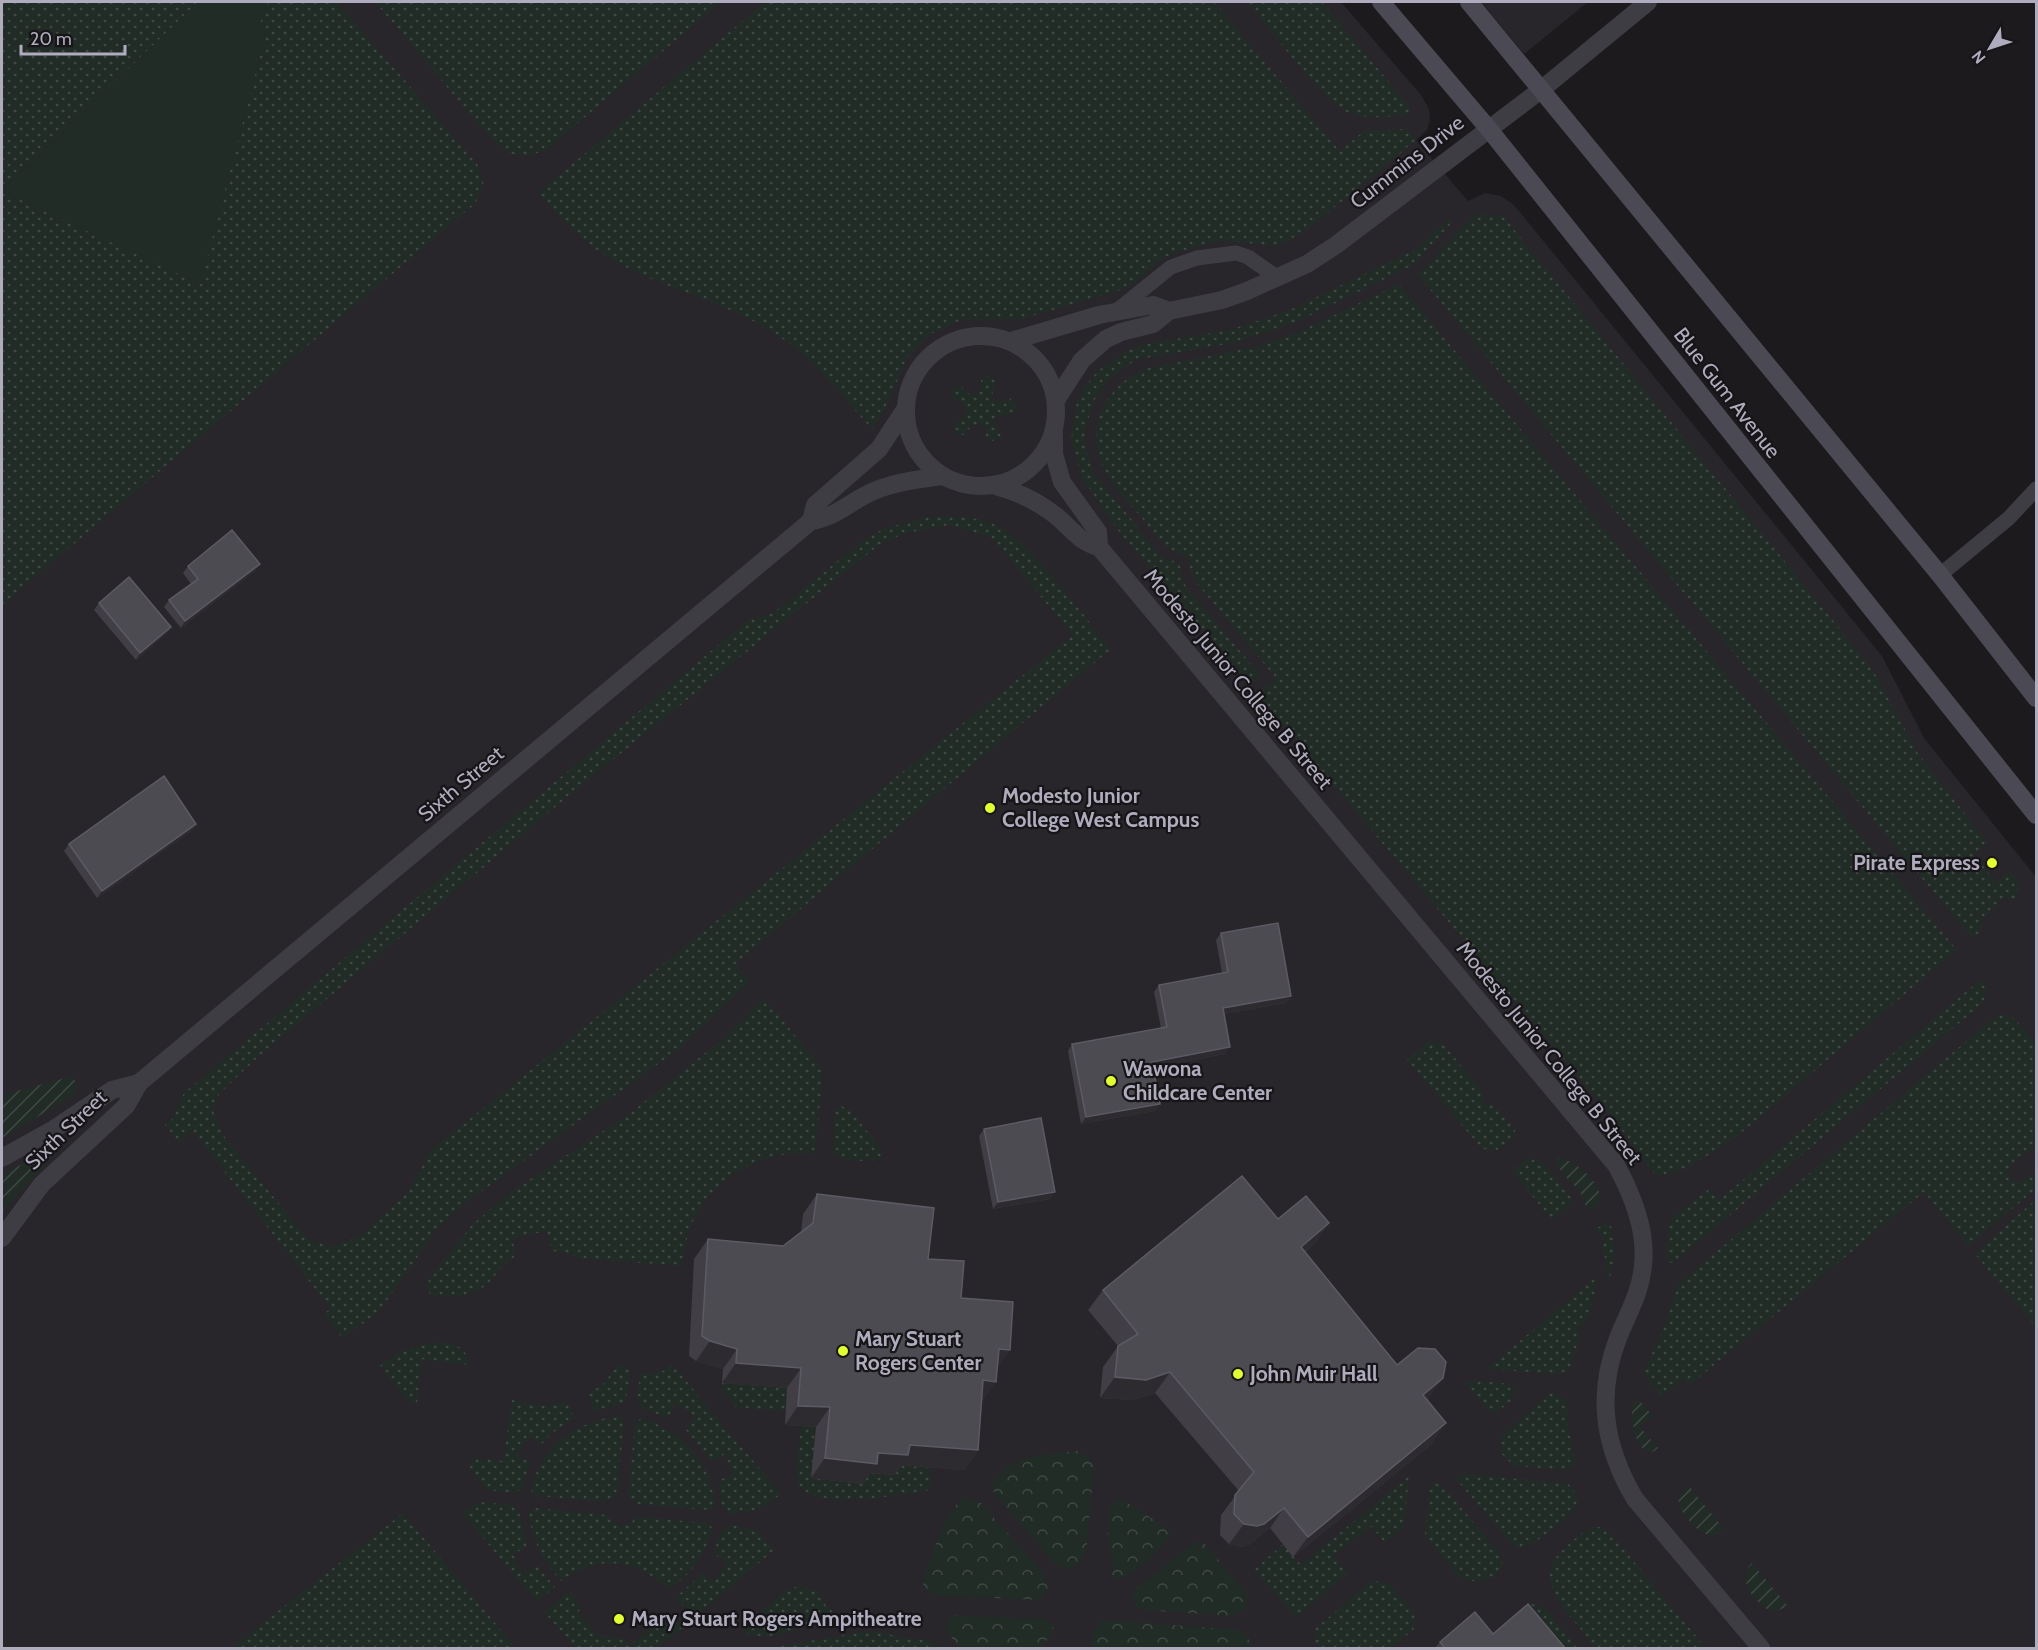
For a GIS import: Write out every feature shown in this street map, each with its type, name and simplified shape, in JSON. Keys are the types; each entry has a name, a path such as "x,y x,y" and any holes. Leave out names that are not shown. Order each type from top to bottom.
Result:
{"main road":[{"name":"Blue Gum Avenue","path":"1381,2 1488,128 2037,815"},
{"path":"1469,2 1940,575 2037,698"}],"street":[{"name":"Cummins Drive","path":"1056,400 1082,360 1092,350 1121,332 1153,324 1169,311 1222,300 1278,278 1336,245 1542,88 1648,2"},
{"name":"Cummins Drive","path":"1011,341 1115,312 1152,305 1169,311"},
{"path":"980,336 1011,341 1042,366 1056,400 1054,433 1044,453 1030,470 1014,480 996,486 961,484 932,469 915,449 906,422 909,388 916,373 929,356 961,338 980,336"},
{"name":"Sixth Street","path":"812,521 815,505 879,449 906,408"},
{"name":"Modesto Junior College B Street","path":"1054,433 1056,460 1062,482 1098,532 1099,547 1616,1165 1635,1205 1644,1263 1639,1291 1610,1359 1606,1377 1604,1402 1612,1452 1621,1475 1635,1499 1761,1648"},
{"name":"Sixth Street","path":"2,1238 42,1184 126,1106 139,1083 812,521 827,519 862,496 891,485 943,476"},
{"name":"Modesto Junior College B Street","path":"996,486 1013,491 1040,504 1063,522 1083,544 1099,547"},
{"name":"Sixth Street","path":"2,1158 61,1124 112,1090 139,1083"}],"lane":[{"path":"1115,312 1171,267 1197,258 1236,253 1248,256 1278,278"},
{"path":"1940,575 2009,518 2037,489"}],"shaded area":[{"name":"Modesto Junior College West Campus","path":"2,2 1341,2 1421,95 1429,109 1430,120 1427,130 1416,140 1468,201 1485,193 1501,196 1514,205 1882,656 1924,738 2036,877 2036,1648 2,1648"},
{"path":"1481,2 1588,2 1524,54"}],"green space":[{"path":"2,2 198,2 2,190"},
{"path":"198,2 268,2 259,14 265,37 200,284 2,191"},
{"path":"268,2 337,2 477,164 484,181 476,203 2,605 2,191 200,284 265,37 259,14"},
{"path":"375,2 721,2 546,150 528,156 507,153 485,132"},
{"path":"765,2 1214,2 1340,151 1364,131 1408,129 1416,140 1313,225 1288,241 1274,246 1221,240 1164,257 1129,287 1115,292 1021,319 961,320 930,334 908,357 884,410 872,429 825,376 786,341 733,311 654,280 616,262 584,240 538,193"},
{"path":"1247,2 1322,2 1410,107 1409,114 1363,117 1349,113 1338,106 1296,63"},
{"path":"1478,214 1503,216 1858,651 1877,677 1917,752 1987,842 1974,854 1996,883 2010,872 2021,884 2013,903 2006,896 1982,919 1981,931 1972,938 1417,274 1433,260 1461,228"},
{"path":"1450,218 1453,221 1415,264 1301,320 1234,343 1139,359 1108,380 1093,402 1085,431 1085,443 1093,472 1161,556 1180,564 1182,579 1187,588 1261,676 1250,685 1116,528 1081,476 1071,440 1076,406 1082,390 1099,370 1128,350 1146,344 1229,330 1290,310 1416,249"},
{"path":"1399,284 1957,950 1740,1134 1699,1161 1675,1172 1655,1174 1650,1169 1614,1119 1257,694 1276,678 1193,579 1188,558 1170,550 1116,488 1098,454 1097,424 1102,410 1109,397 1131,376 1145,369 1259,346 1297,333"},
{"path":"985,376 990,376 996,381 993,399 1000,402 1010,398 1017,407 1013,413 996,417 994,423 1001,433 1000,438 992,441 986,437 986,429 980,424 972,426 963,435 958,435 953,429 954,423 963,418 966,412 964,404 952,398 952,390 956,386 961,386 969,394 976,395 981,390 981,380"},
{"path":"928,517 971,518 996,525 1010,534 1041,563 1111,649 735,964 749,982 679,1049 464,1204 437,1229 378,1313 342,1338 324,1315 330,1308 193,1131 179,1142 165,1125 173,1118 184,1093 748,620 773,613 865,539 883,529","holes":["949,525 991,537 1073,635 431,1150 408,1192 359,1237 331,1247 308,1239 223,1135 213,1111 219,1094 259,1056 573,792 880,544 906,533"]},
{"path":"1981,979 1987,988 1983,1003 1673,1263 1667,1262 1668,1232 1673,1217 1709,1189 1719,1200"},
{"path":"764,998 823,1069 815,1154 778,1155 761,1160 728,1178 714,1190 693,1221 687,1237 682,1266 578,1258 564,1252 551,1251 547,1231 512,1238 516,1256 505,1264 485,1286 472,1294 456,1297 431,1295 427,1289 429,1279 471,1226 511,1192 629,1114 724,1038"},
{"path":"2006,1014 2015,1019 2036,1044 2036,1149 2018,1158 2008,1174 2018,1183 2032,1173 2036,1174 2036,1189 1968,1246 1924,1192 1690,1385 1684,1379 1662,1397 1643,1374 1666,1322 1678,1284 1995,1017"},
{"path":"1430,1039 1435,1044 1441,1041 1484,1094 1484,1104 1491,1102 1515,1130 1515,1136 1497,1150 1482,1149 1407,1060"},
{"path":"73,1076 77,1086 72,1096 2,1138 2,1095"},
{"path":"841,1106 850,1110 883,1151 881,1158 856,1161 833,1153 835,1111"},
{"path":"58,1145 58,1150 2,1212 2,1175"},
{"path":"1529,1157 1535,1161 1540,1159 1572,1199 1572,1203 1552,1220 1512,1171"},
{"path":"1558,1157 1573,1163 1591,1178 1602,1199 1593,1209 1587,1208 1581,1194 1562,1172"},
{"path":"2036,1199 2036,1328 1975,1254"},
{"path":"1603,1225 1611,1226 1615,1252 1609,1285 1606,1261 1601,1246 1607,1238 1600,1237 1595,1229"},
{"path":"1592,1280 1597,1281 1591,1309 1584,1325 1576,1327 1580,1337 1570,1368 1560,1374 1487,1369"},
{"path":"442,1342 461,1348 467,1355 469,1365 422,1359 417,1403 408,1402 380,1366 409,1349"},
{"path":"672,1364 781,1494 758,1509 747,1512 731,1514 721,1505 719,1480 733,1475 725,1454 712,1461 686,1430 695,1417 676,1403 668,1418 643,1409 637,1401 640,1374 663,1371"},
{"path":"618,1365 630,1370 624,1402 594,1411 588,1394 604,1383"},
{"path":"1471,1380 1510,1384 1515,1390 1511,1401 1497,1412 1488,1411 1467,1385"},
{"path":"722,1383 787,1388 786,1412 736,1407 722,1390"},
{"path":"1549,1393 1558,1394 1567,1400 1568,1426 1576,1464 1569,1470 1514,1466 1501,1453 1501,1437"},
{"path":"512,1400 543,1406 566,1402 575,1418 552,1433 541,1445 530,1436 517,1455 530,1463 522,1488 515,1493 487,1490 470,1469 471,1458 503,1461"},
{"path":"1640,1401 1653,1416 1639,1426 1658,1448 1653,1452 1646,1451 1641,1446 1635,1433 1631,1403"},
{"path":"619,1416 624,1422 617,1494 607,1502 536,1496 531,1490 536,1474 542,1461 562,1438 588,1423"},
{"path":"641,1418 669,1431 692,1450 708,1476 715,1506 709,1510 637,1504 628,1495 635,1423"},
{"path":"801,1426 816,1427 812,1478 863,1484 864,1473 894,1475 897,1452 908,1466 931,1468 930,1490 859,1499 819,1497 805,1491 798,1482 797,1476"},
{"path":"1077,1451 1087,1456 1094,1466 1086,1554 1078,1564 1066,1568 1052,1561 994,1493 992,1486 1007,1467 1018,1461 1041,1455"},
{"path":"1469,1474 1568,1484 1576,1494 1576,1506 1550,1532 1519,1548 1509,1541 1457,1480 1459,1475"},
{"path":"1409,1476 1404,1527 1385,1543 1371,1526 1334,1556 1348,1573 1296,1618 1254,1570 1283,1544 1301,1565"},
{"path":"1435,1483 1444,1487 1499,1553 1503,1566 1495,1576 1479,1582 1462,1579 1425,1536 1429,1488"},
{"path":"1689,1486 1724,1529 1717,1535 1710,1535 1697,1529 1681,1509 1679,1497"},
{"path":"964,1497 981,1503 1042,1572 1048,1588 1040,1600 932,1595 923,1584 944,1524"},
{"path":"1120,1498 1171,1531 1163,1545 1147,1560 1130,1574 1115,1580 1110,1575 1114,1569 1107,1536 1109,1507"},
{"path":"479,1502 513,1505 519,1512 527,1547 513,1554 522,1573 537,1566 555,1587 537,1602 462,1513"},
{"path":"535,1508 606,1515 619,1526 631,1523 636,1517 708,1523 713,1529 697,1563 685,1577 669,1589 643,1571 616,1564 589,1567 561,1581 549,1566 536,1542 528,1513"},
{"path":"403,1513 516,1648 231,1648"},
{"path":"732,1525 756,1530 774,1550 693,1619 676,1597 703,1573 714,1581 727,1562 713,1554 722,1530"},
{"path":"1594,1526 1610,1533 1706,1648 1595,1648 1557,1598 1551,1585 1550,1572 1555,1558 1583,1532"},
{"path":"1195,1542 1205,1544 1245,1591 1248,1598 1245,1610 1232,1616 1145,1610 1136,1607 1132,1597 1136,1589"},
{"path":"1752,1563 1788,1606 1774,1612 1754,1598 1746,1584 1747,1569"},
{"path":"1375,1581 1390,1584 1413,1611 1416,1623 1413,1630 1391,1648 1319,1648 1314,1640 1316,1628 1369,1583"},
{"path":"799,1586 819,1592 826,1606 841,1618 767,1637 746,1634 744,1626 787,1590"},
{"path":"570,1591 582,1608 578,1612 597,1635 624,1639 630,1645 670,1611 683,1627 657,1648 576,1648 544,1612"},
{"path":"1534,1604 1547,1610 1577,1648 1478,1648 1527,1606"},
{"path":"952,1615 1043,1619 1050,1622 1055,1632 1039,1648 960,1648 946,1631 946,1620"},
{"path":"1102,1620 1241,1630 1248,1638 1251,1647 1091,1648 1093,1632"},
{"path":"868,1631 928,1641 939,1648 769,1648"}],"building":[{"path":"232,530 260,564 185,621 169,600 198,579 188,566"},
{"path":"129,577 171,627 140,653 99,603"},
{"path":"164,776 196,824 102,891 69,844"},
{"path":"1278,923 1291,996 1223,1008 1230,1047 1152,1062 1160,1104 1086,1117 1072,1044 1167,1027 1159,985 1228,972 1221,933"},
{"path":"1041,1118 1055,1192 998,1202 984,1129"},
{"name":"John Muir Hall","path":"1242,1176 1278,1219 1306,1196 1329,1223 1301,1247 1397,1365 1418,1348 1435,1349 1446,1362 1443,1378 1423,1395 1446,1423 1308,1537 1284,1508 1264,1524 1257,1526 1244,1524 1234,1514 1235,1495 1254,1472 1170,1372 1146,1380 1115,1377 1118,1346 1138,1334 1103,1290"},
{"name":"Mary Stuart Rogers Center","path":"817,1194 934,1208 928,1259 964,1261 961,1298 1013,1302 1010,1350 999,1349 996,1382 983,1380 978,1450 910,1445 908,1455 878,1453 877,1464 825,1458 830,1407 798,1406 801,1368 736,1363 737,1349 710,1341 702,1336 708,1239 783,1246 813,1223"},
{"path":"1528,1604 1565,1648 1445,1648 1440,1642 1475,1612 1493,1634"}],"place":[{"name":"Modesto Junior College West Campus","path":"990,808"},
{"name":"Pirate Express","path":"1992,863"},
{"name":"Wawona Childcare Center","path":"1111,1081"},
{"name":"Mary Stuart Rogers Center","path":"843,1351"},
{"name":"John Muir Hall","path":"1238,1374"},
{"name":"Mary Stuart Rogers Ampitheatre","path":"619,1619"}]}
